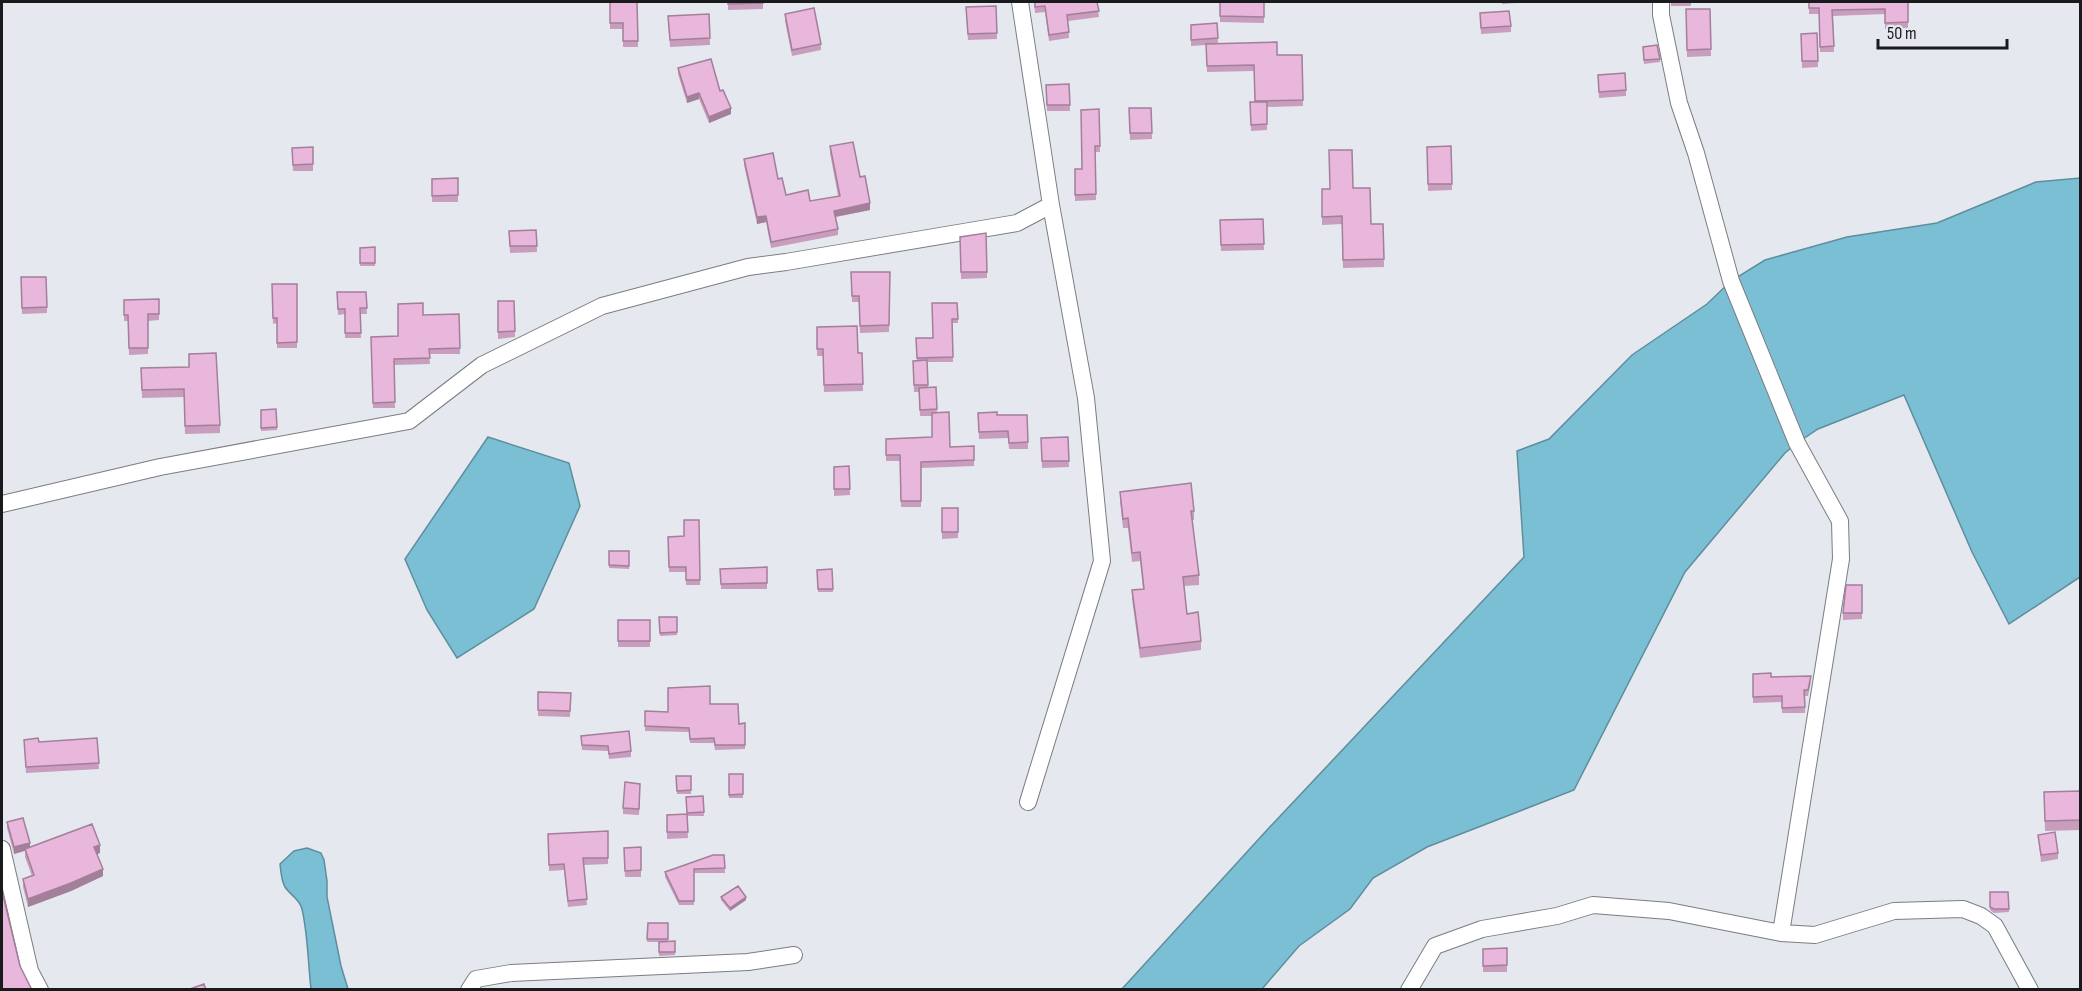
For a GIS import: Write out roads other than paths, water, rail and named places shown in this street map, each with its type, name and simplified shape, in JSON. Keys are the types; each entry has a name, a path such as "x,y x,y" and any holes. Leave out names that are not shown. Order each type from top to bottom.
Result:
{"street":[{"path":"1020,2 1051,205 1086,398 1102,561 1028,802"},
{"path":"1661,2 1661,15 1679,104 1696,153 1731,281 1797,443 1840,521 1841,559 1781,933"},
{"path":"2,504 160,467 410,420 482,365 602,306 748,267 1017,223 1051,205"},
{"path":"2,849 30,970 40,990"},
{"path":"1410,990 1435,946 1482,930 1557,916 1593,904 1669,911 1781,933 1815,935 1894,911 1963,909 1981,916 1995,926 2030,990"},
{"path":"469,990 476,979 511,973 748,963 794,955"}],"water":[{"path":"2080,178 2080,577 2009,624 1972,552 1904,395 1818,429 1785,453 1685,572 1574,790 1427,847 1373,878 1350,909 1299,946 1262,989 1121,990 1267,830 1524,557 1517,451 1549,439 1632,355 1707,304 1731,281 1765,260 1847,237 1937,223 2036,182"},
{"path":"488,437 569,463 580,506 534,609 457,658 427,610 405,559"},
{"path":"307,848 321,853 324,860 327,897 348,989 311,989 302,909 299,902 285,887 280,864 294,851"}]}
